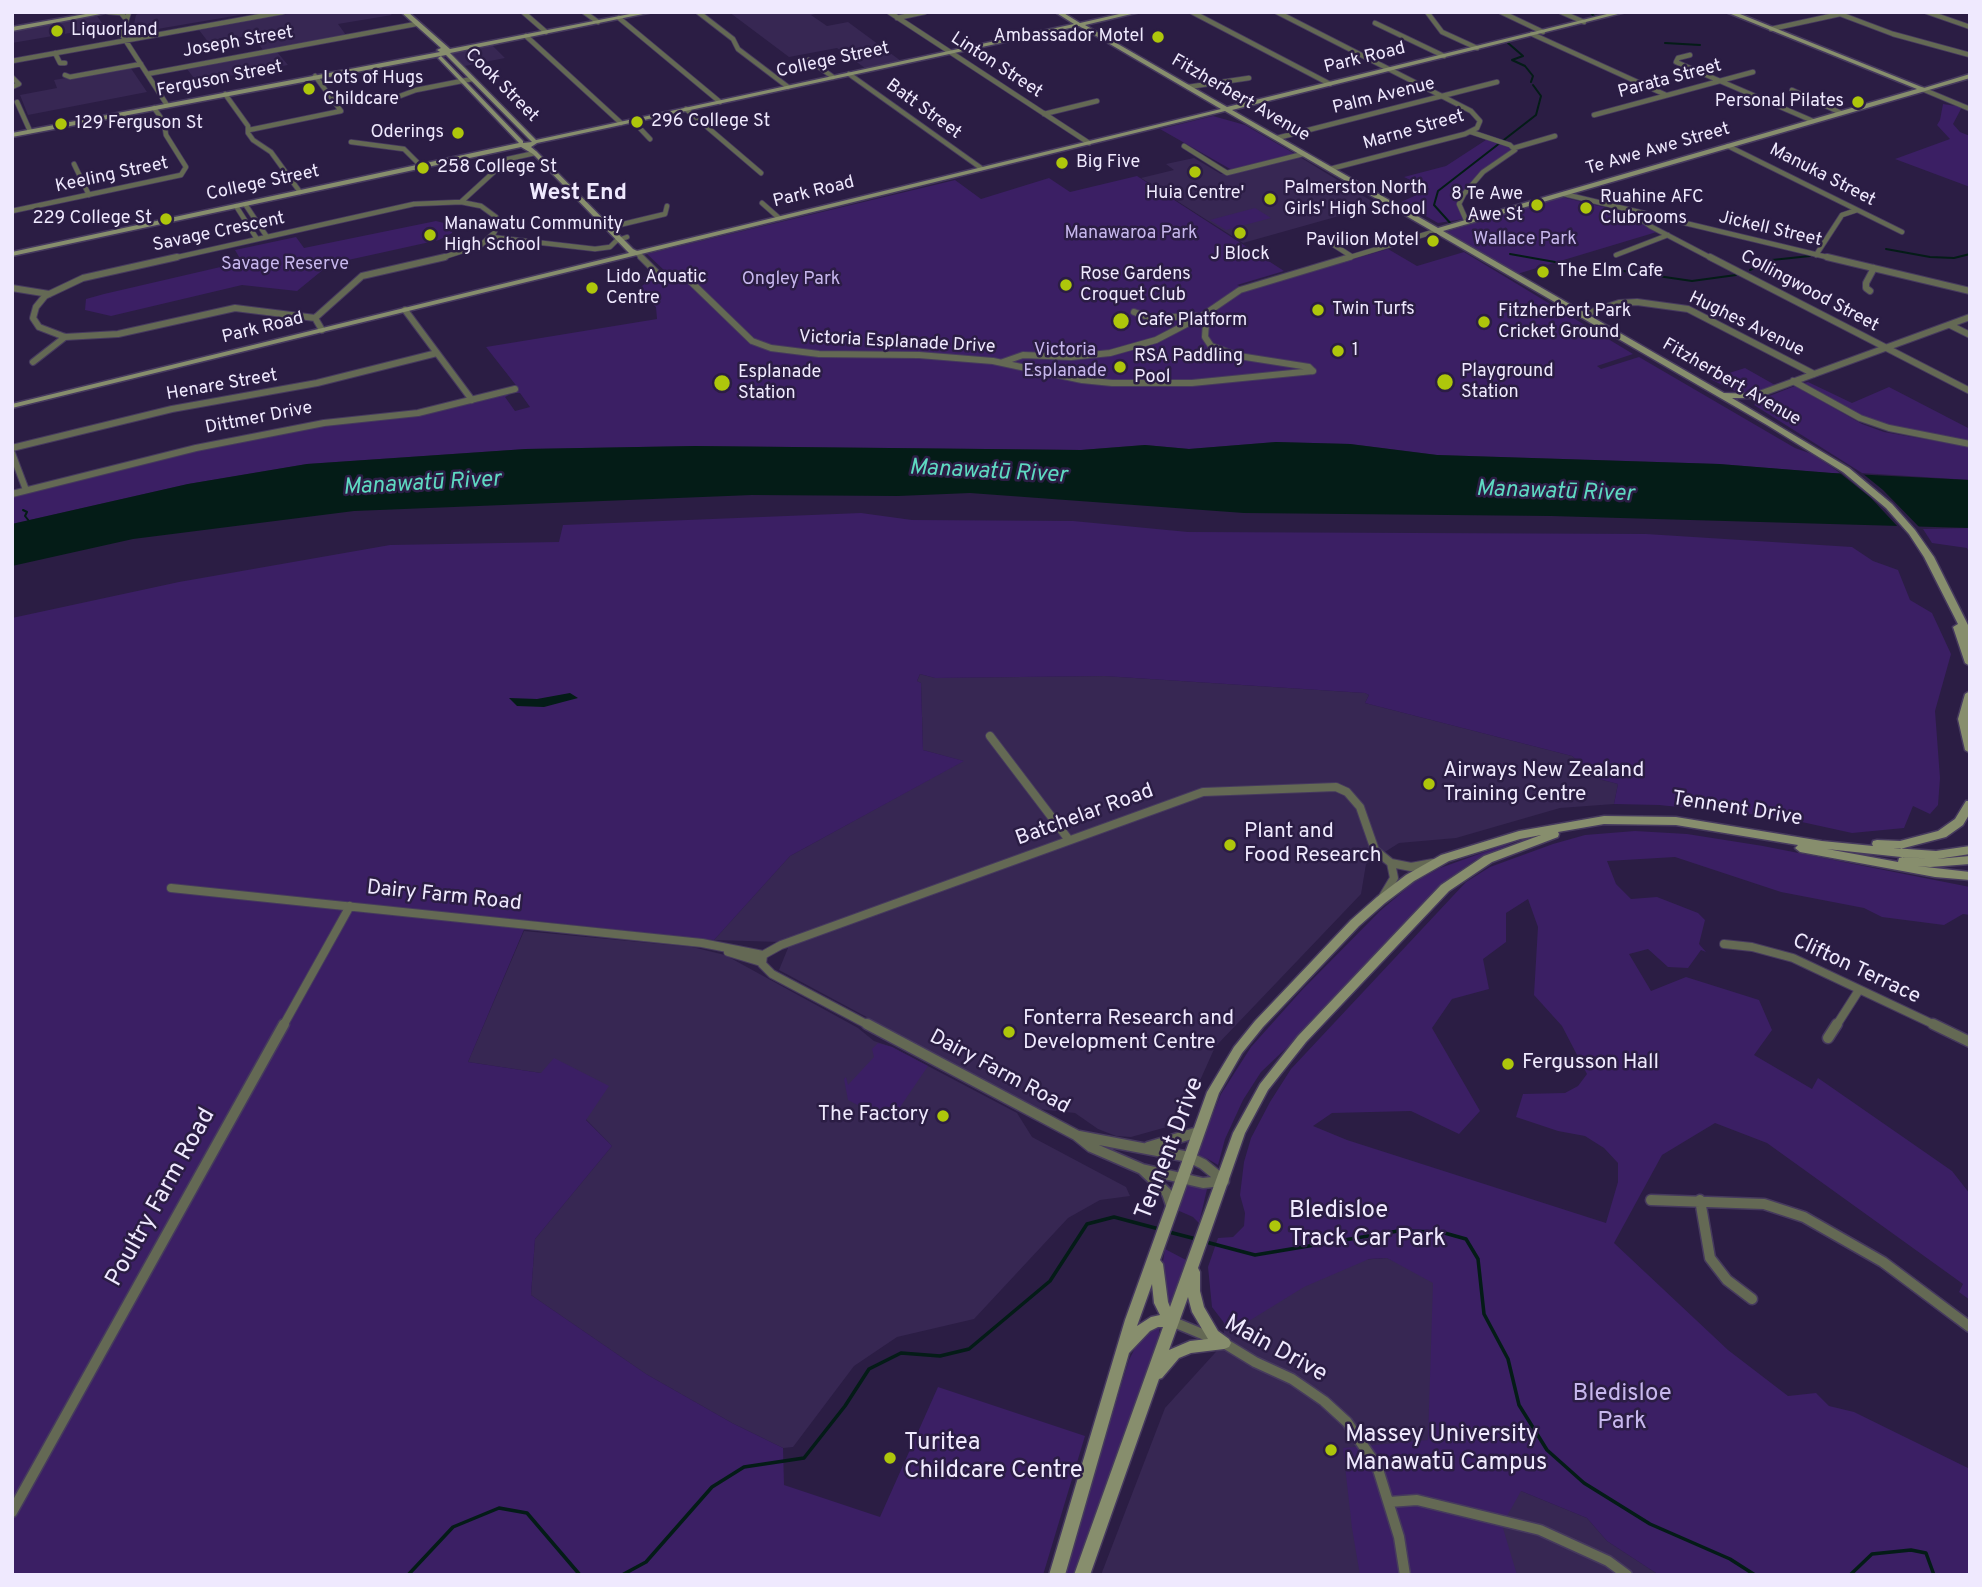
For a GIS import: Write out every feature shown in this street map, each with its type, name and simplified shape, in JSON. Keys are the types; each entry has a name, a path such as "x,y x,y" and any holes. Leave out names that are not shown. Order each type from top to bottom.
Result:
{"main road":[{"path":"12,28 94,12"},
{"path":"86,14 100,12"},
{"path":"51,21 108,12"},
{"name":"Cook Street","path":"396,12 446,52 534,142 539,154"},
{"name":"Cook Street","path":"404,12 424,42"},
{"path":"446,52 650,12"},
{"name":"Fitzherbert Avenue","path":"1058,12 1816,450 1846,470 1889,506 1929,557 1946,591"},
{"name":"College Street","path":"12,254 1137,12"},
{"name":"Park Road","path":"12,406 1623,12"},
{"path":"1729,12 1922,89"},
{"name":"Cook Street","path":"434,52 522,144 539,154 623,238 638,249 637,253"},
{"name":"Ferguson Street","path":"12,135 434,52 446,52"},
{"name":"Te Awe Awe Street","path":"1436,231 1970,76"},
{"path":"1208,114 1226,116 1259,128"},
{"name":"Cook Street","path":"580,195 615,226 623,238"},
{"path":"1456,242 1453,234 1457,229 1488,216"},
{"path":"1717,393 1740,397 1754,396"},
{"path":"1754,396 1748,404 1755,415"},
{"path":"1946,591 1970,638"},
{"path":"1946,591 1970,663"},
{"path":"1970,694 1963,719 1970,750"},
{"path":"1735,830 1900,845 1942,834 1959,822 1970,804"},
{"name":"Tennent Drive","path":"1057,1575 1123,1350 1213,1092 1238,1050 1259,1024 1355,923 1381,900 1433,863 1518,835 1604,820 1659,819 1822,845 1919,854 1970,850"},
{"name":"Tennent Drive","path":"1082,1575 1240,1133 1276,1070 1445,888 1469,869 1500,853 1604,820"},
{"path":"1735,830 1803,849 1935,873 1970,876"},
{"name":"Tennent Drive","path":"1822,845 1861,855 1908,862 1970,860"},
{"path":"1123,1350 1145,1327 1156,1321 1171,1321 1161,1303 1157,1253"},
{"path":"1194,1262 1193,1291 1198,1308 1213,1335 1224,1342"},
{"path":"1153,1378 1174,1354 1191,1347 1224,1342"}],"street":[{"path":"108,12 121,13 125,18"},
{"path":"129,12 122,27 126,40 167,105"},
{"path":"126,40 270,12"},
{"path":"12,61 283,12"},
{"path":"523,12 546,32"},
{"path":"584,12 597,22"},
{"path":"698,12 733,39 738,49 788,87"},
{"name":"Linton Street","path":"889,12 1088,143"},
{"path":"897,18 925,12"},
{"path":"1192,12 1330,84"},
{"name":"Marne Street","path":"1277,12 1478,116 1480,125 1471,132 1330,169"},
{"path":"1427,12 1442,32 1477,48"},
{"path":"1501,12 1543,32"},
{"path":"1562,12 1584,22"},
{"path":"1927,12 1970,27"},
{"path":"1771,29 1840,13 1893,34 1970,55"},
{"path":"619,18 720,102"},
{"path":"1375,23 1444,56"},
{"name":"Joseph Street","path":"147,74 412,25"},
{"path":"1532,34 1666,95"},
{"path":"526,36 621,123"},
{"path":"55,53 60,63 65,63"},
{"path":"1690,55 1678,58 1676,62 1813,121"},
{"path":"809,60 833,77"},
{"path":"65,75 69,77 141,64"},
{"name":"Parata Street","path":"1594,115 1753,72"},
{"name":"Batt Street","path":"849,74 981,169"},
{"path":"249,130 341,111 315,76"},
{"path":"12,77 19,84 12,87"},
{"path":"1188,88 1216,81 1232,82 1249,78"},
{"path":"392,99 416,90 472,79"},
{"name":"Palm Avenue","path":"1277,138 1497,82"},
{"path":"1922,89 1970,109"},
{"path":"1792,90 1841,113"},
{"path":"225,94 255,143 271,152 300,192"},
{"path":"1044,114 1097,101"},
{"path":"17,102 30,131"},
{"name":"Keeling Street","path":"12,211 173,178 185,172 187,167 166,135 164,122 154,108"},
{"path":"686,109 761,173"},
{"path":"633,121 650,139"},
{"path":"1471,132 1514,148 1555,136"},
{"path":"351,142 404,149 421,166"},
{"path":"1184,146 1227,173 1303,153"},
{"name":"Manuka Street","path":"1728,146 1902,232"},
{"path":"1468,222 1461,213 1459,204 1464,194 1483,172 1515,150 1514,148"},
{"path":"461,202 508,159 539,154"},
{"path":"74,164 89,195"},
{"name":"Jickell Street","path":"1564,194 1970,291"},
{"name":"Savage Crescent","path":"49,294 91,276 414,204 461,202 481,206 493,213 498,225 491,237"},
{"path":"762,203 779,218"},
{"path":"245,204 267,237"},
{"path":"236,206 257,239"},
{"path":"615,226 665,214 667,206"},
{"path":"1816,255 1842,215 1857,209"},
{"name":"Collingwood Street","path":"1648,215 1644,223 1970,391"},
{"path":"1003,362 1023,355 1071,358 1110,353 1156,340 1202,316 1240,290 1436,231"},
{"path":"1616,255 1668,235"},
{"path":"49,294 36,307 34,321 44,330 65,337 109,335 232,308 315,318 360,278 457,254 491,237 595,249 610,247 623,238"},
{"path":"1326,240 1351,256"},
{"name":"Victoria Esplanade Drive","path":"637,253 658,274 689,280 752,341 761,346 806,353 919,355 1003,362 1082,380 1112,383 1192,383 1314,371 1309,367 1220,351 1207,341 1206,322 1202,316"},
{"path":"1870,291 1866,288 1866,283 1874,268"},
{"path":"12,288 49,294"},
{"name":"Hughes Avenue","path":"1582,315 1619,303 1637,302 1688,309 1814,374"},
{"path":"405,310 472,400"},
{"path":"1134,312 1150,318 1202,316"},
{"path":"1754,396 1970,317"},
{"path":"315,318 322,330"},
{"path":"1950,325 1970,334"},
{"path":"33,362 65,337"},
{"name":"Henare Street","path":"12,451 172,409 317,383 437,353"},
{"path":"1793,382 1860,418 1889,428 1970,444"},
{"name":"Dittmer Drive","path":"12,494 148,459 306,426 418,413 515,389"},
{"path":"12,451 26,490"},
{"path":"990,736 1069,841"},
{"name":"Batchelar Road","path":"762,959 782,945 1203,792 1330,786 1341,789 1355,801 1367,821 1375,850 1391,863"},
{"path":"1381,900 1394,878 1391,863 1411,867 1433,863"},
{"name":"Dairy Farm Road","path":"172,888 713,945 762,959 763,968 772,974 1076,1135 1091,1147 1142,1169 1181,1179 1203,1183 1224,1181"},
{"name":"Poultry Farm Road","path":"12,1512 350,906"},
{"name":"Clifton Terrace","path":"1724,944 1752,947 1793,958 1970,1042"},
{"path":"1828,1038 1859,990"},
{"name":"Dairy Farm Road","path":"1145,1147 1198,1132"},
{"name":"Dairy Farm Road","path":"1076,1135 1115,1145 1145,1147 1189,1157 1203,1164 1224,1181"},
{"name":"Dairy Farm Road","path":"1142,1169 1161,1186 1171,1207"},
{"path":"1651,1200 1764,1204 1804,1217 1882,1262 1970,1326"},
{"path":"1700,1200 1710,1258 1727,1280 1752,1299"},
{"name":"Main Drive","path":"1171,1321 1224,1342 1255,1362 1292,1379 1324,1401 1347,1422 1377,1466 1389,1502 1405,1575"},
{"path":"1389,1502 1417,1500 1540,1530 1608,1562 1627,1575"}],"shaded area":[{"path":"141,12 257,12 134,33 136,15"},
{"path":"296,12 389,12 392,15 338,24 346,35 263,50 252,35 209,43 199,30"},
{"path":"729,12 823,12 811,15 827,26 848,22 901,61 865,68 837,48 789,57"},
{"path":"97,16 105,27 12,43 12,31"},
{"path":"492,45 505,58 465,66 452,53"},
{"path":"277,52 288,65 197,82 187,69"},
{"path":"130,67 147,92 28,115 20,95 57,88 54,80"},
{"name":"Palmerston North Girls' High School","path":"1300,157 1378,205 1243,243 1141,178 1174,170 1166,164 1194,158 1221,174"},
{"path":"920,674 935,678 1104,676 1365,693 1369,695 1365,703 1572,756 1599,779 1618,784 1614,804 1560,808 1456,838 1399,843 1366,864 1361,894 1215,1047 1181,1123 1131,1137 1116,1136 1098,1129 1075,1113 1038,1109 779,970 788,948 780,942 714,940 790,856 963,761 923,750 921,683 917,681"},
{"path":"524,931 692,947 725,955 858,1028 874,1041 892,1047 1017,1113 1032,1137 1126,1187 1130,1196 1100,1200 1068,1218 974,1319 897,1337 854,1366 793,1447 783,1448 732,1423 646,1374 531,1295 535,1239 612,1146 541,1073 468,1062"},
{"name":"Massey University Manawatū Campus","path":"1387,1258 1457,1287 1521,1491 1587,1518 1607,1541 1659,1575 1101,1575 1165,1408 1224,1343 1223,1264 1304,1264"}],"green space":[{"path":"1943,104 1962,107 1953,124 1960,132 1970,136 1970,187 1895,159 1950,139 1937,125"},
{"path":"1213,116 1245,125 1295,154 1232,170 1160,129"},
{"path":"1489,138 1514,148 1483,172 1464,194 1459,204 1464,219 1438,223 1401,202 1430,189 1404,177 1446,166"},
{"path":"1137,176 1284,271 1237,285 1248,289 1388,249 1417,266 1464,252 1633,354 1597,366 1601,369 1639,357 1795,448 1812,454 1842,474 1719,464 1437,455 1350,444 1276,442 1189,449 1145,445 1081,450 695,446 526,449 307,464 188,484 12,524 12,497 159,459 306,428 421,415 507,393 509,395 505,397 515,411 530,407 520,393 513,393 518,388 486,347 657,319 656,307 638,289 647,282 643,278 666,272 647,254 955,180 981,199 1049,178 1070,192"},
{"name":"Wallace Park","path":"1562,197 1644,217 1644,221 1660,231 1517,274 1445,232"},
{"path":"1255,208 1271,218 1226,230 1210,220"},
{"name":"Savage Reserve","path":"436,221 452,225 452,233 439,240 330,264 297,291 242,285 111,316 85,310 86,299 242,262 235,250 296,237 304,248"},
{"path":"1745,368 1775,385 1745,396 1710,379"},
{"path":"1808,382 1852,403 1889,387 1970,429 1970,442 1911,432 1865,417 1804,383"},
{"path":"1795,386 1862,424 1884,432 1970,447 1970,480 1862,473 1754,405 1759,400"},
{"path":"861,513 912,520 1073,521 1188,532 1646,534 1852,547 1873,561 1898,570 1910,600 1932,613 1951,654 1935,711 1940,778 1938,805 1930,814 1913,806 1904,828 1852,833 1779,817 1659,805 1614,804 1618,784 1599,779 1572,756 1365,703 1369,695 1365,693 1104,676 935,678 920,674 917,681 921,683 923,750 964,761 790,856 714,940 528,920 468,1062 541,1073 554,1058 609,1086 586,1120 612,1146 535,1239 531,1295 646,1374 732,1423 783,1448 784,1485 880,1517 938,1387 1085,1436 1043,1575 12,1575 12,618 179,582 390,545 559,542 563,525"},
{"path":"1970,528 1970,555 1967,548 1932,543 1923,529"},
{"name":"Bledisloe Park","path":"1635,831 1687,834 1763,846 1970,887 1970,915 1963,914 1944,925 1882,917 1864,908 1781,892 1675,857 1607,861 1616,884 1631,899 1657,897 1698,913 1705,920 1699,944 1706,952 1701,950 1688,968 1668,967 1648,949 1629,954 1651,991 1686,977 1759,1000 1772,1030 1754,1055 1812,1089 1818,1078 1952,1171 1970,1194 1970,1300 1959,1292 1963,1284 1767,1143 1715,1123 1662,1155 1614,1243 1728,1350 1788,1396 1816,1393 1829,1406 1854,1412 1970,1469 1970,1575 1659,1575 1607,1541 1587,1518 1521,1491 1502,1525 1517,1575 1360,1575 1343,1448 1428,1440 1433,1283 1387,1258 1369,1259 1304,1287 1231,1332 1212,1307 1208,1267 1218,1238 1233,1237 1244,1226 1245,1213 1240,1195 1244,1162 1251,1138 1291,1069 1466,882 1490,867 1585,835","holes":["1528,899 1538,927 1534,995 1562,1026 1587,1074 1578,1086 1565,1093 1523,1094 1516,1117 1558,1131 1585,1136 1604,1148 1618,1163 1618,1182 1606,1223 1347,1140 1313,1126 1332,1113 1411,1111 1459,1134 1480,1111 1432,1028 1452,999 1489,989 1483,959 1506,942 1506,913"]},
{"path":"1521,839 1475,860 1441,884 1300,1035 1261,1072 1243,1100 1225,1139 1218,1165 1196,1156 1221,1094 1251,1047 1302,990 1380,911 1413,883 1440,868"},
{"path":"878,1043 892,1047 928,1066 896,1113 879,1116 848,1100 844,1079 846,1077 848,1085 874,1057 872,1049"},
{"path":"1187,1182 1208,1185 1199,1223 1193,1217 1177,1210"},
{"path":"1165,1249 1186,1260 1168,1310 1160,1280"},
{"path":"1160,1324 1158,1341 1073,1575 1063,1575 1129,1360 1139,1340"}],"water":[{"name":"Manawatū River","path":"1276,442 1350,444 1437,455 1719,464 1970,480 1970,528 1551,516 1244,513 970,493 898,496 752,495 354,511 133,539 12,566 12,524 188,484 307,464 526,449 695,446 1081,450 1145,445 1189,449"},
{"path":"570,693 578,698 544,707 517,706 509,698 537,699"}],"pier":[{"path":"1836,470 1862,473 1883,490 1922,530 1900,529 1871,498"}],"waterway":[{"path":"1590,12 1594,16"},
{"path":"1508,43 1523,56 1512,60 1525,66 1533,76 1531,82"},
{"path":"1665,43 1700,45"},
{"path":"1452,225 1434,205 1438,191 1536,115 1541,96 1533,85"},
{"path":"1886,249 1930,257 1954,258 1970,254"},
{"path":"1510,254 1555,262"},
{"path":"1750,270 1772,260 1810,256"},
{"path":"1603,268 1692,281 1736,275"},
{"path":"23,510 27,512 25,516 29,521"},
{"path":"622,1575 646,1562 712,1487 744,1467 804,1458 845,1406 869,1369 901,1353 940,1356 969,1349 1050,1281 1087,1224 1114,1217 1159,1229"},
{"path":"1206,1242 1255,1255 1398,1231 1441,1232 1466,1239 1478,1259 1484,1314 1508,1359 1519,1405 1547,1450 1584,1483 1650,1524 1730,1559 1755,1575"},
{"path":"1169,1232 1196,1239"},
{"path":"408,1575 453,1527 499,1508 527,1513 580,1575"},
{"path":"1850,1575 1872,1554 1911,1550 1926,1553 1934,1575"}],"place":[{"name":"Liquorland","path":"57,31"},
{"name":"Ambassador Motel","path":"1158,37"},
{"name":"Lots of Hugs Childcare","path":"309,89"},
{"name":"Personal Pilates","path":"1858,102"},
{"name":"296 College St","path":"637,122"},
{"name":"129 Ferguson St","path":"61,124"},
{"name":"Oderings","path":"458,133"},
{"name":"Big Five","path":"1062,163"},
{"name":"258 College St","path":"423,168"},
{"name":"Huia Centre'","path":"1195,172"},
{"name":"Palmerston North Girls' High School","path":"1270,199"},
{"name":"8 Te Awe Awe St","path":"1537,205"},
{"name":"Ruahine AFC Clubrooms","path":"1586,208"},
{"name":"229 College St","path":"166,219"},
{"name":"J Block","path":"1240,233"},
{"name":"Manawatu Community High School","path":"430,235"},
{"name":"Pavilion Motel","path":"1433,241"},
{"name":"The Elm Cafe","path":"1543,272"},
{"name":"Rose Gardens Croquet Club","path":"1066,285"},
{"name":"Lido Aquatic Centre","path":"592,288"},
{"name":"Twin Turfs","path":"1318,310"},
{"name":"Cafe Platform","path":"1121,321"},
{"name":"Fitzherbert Park Cricket Ground","path":"1484,322"},
{"name":"1","path":"1338,351"},
{"name":"RSA Paddling Pool","path":"1120,367"},
{"name":"Playground Station","path":"1445,382"},
{"name":"Esplanade Station","path":"722,383"},
{"name":"Airways New Zealand Training Centre","path":"1429,784"},
{"name":"Plant and Food Research","path":"1230,845"},
{"name":"Fonterra Research and Development Centre","path":"1009,1032"},
{"name":"Fergusson Hall","path":"1508,1064"},
{"name":"The Factory","path":"943,1116"},
{"name":"Bledisloe Track Car Park","path":"1275,1226"},
{"name":"Massey University Manawatū Campus","path":"1331,1450"},
{"name":"Turitea Childcare Centre","path":"890,1458"}],"district":[{"name":"West End","path":"578,194"}],"park label":[{"name":"Manawaroa Park","path":"1131,234"},
{"name":"Ongley Park","path":"791,280"},
{"name":"Victoria Esplanade","path":"1065,361"}]}
